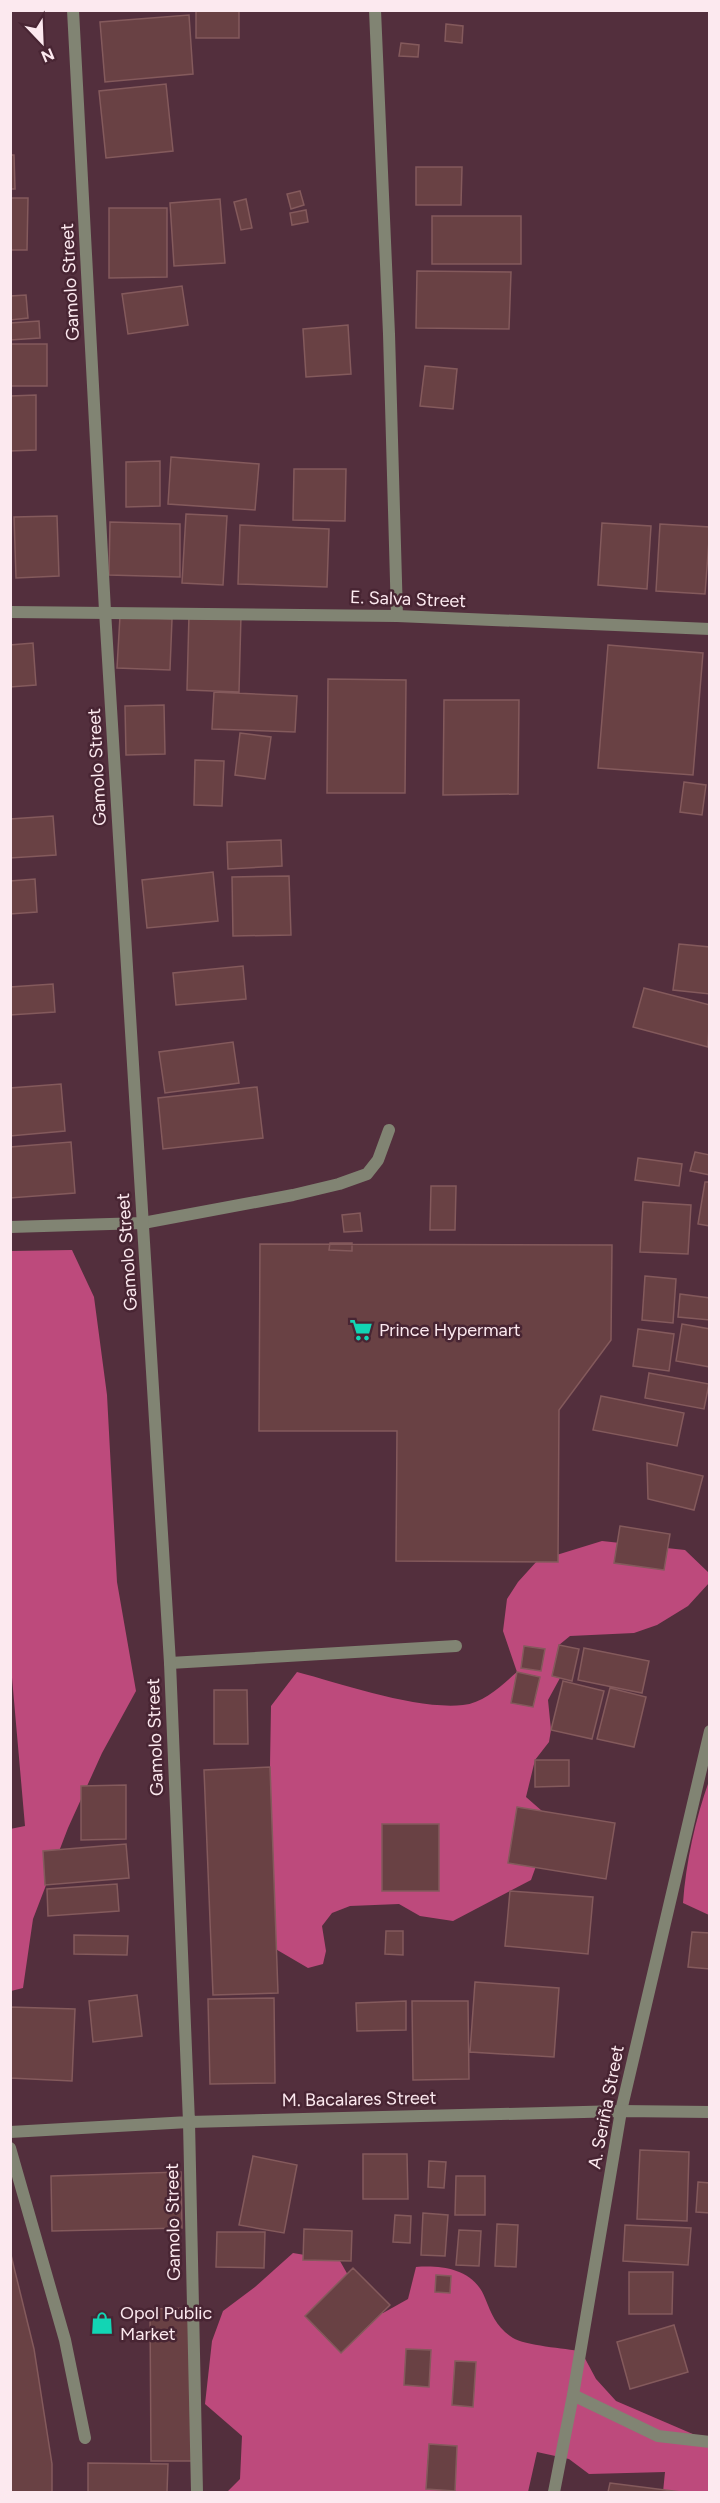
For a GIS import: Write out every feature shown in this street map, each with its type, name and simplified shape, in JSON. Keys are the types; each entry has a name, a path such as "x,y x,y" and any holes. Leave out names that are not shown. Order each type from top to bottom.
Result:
{"street":[{"name":"Gamolo Street","path":"73,10 105,612 170,1663 189,2122 197,2493"},
{"path":"375,10 389,334 397,616"},
{"name":"E. Salva Street","path":"10,612 397,616 710,628"},
{"path":"10,1227 143,1223 293,1195 367,1174 378,1160 388,1130"},
{"path":"170,1663 456,1646"},
{"name":"A. Seriña Street","path":"554,2493 621,2111 710,1731"},
{"name":"M. Bacalares Street","path":"10,2132 189,2122 621,2111 710,2112"},
{"path":"10,2148 64,2340 85,2438"},
{"path":"573,2395 658,2436 710,2442"}],"shaded area":[{"path":"72,1250 94,1297 107,1395 117,1582 136,1691 102,1753 68,1828 33,1919 23,1988 11,1991 10,1829 25,1826 10,1655 11,1251"},
{"path":"602,1541 685,1550 709,1573 709,1583 688,1606 657,1625 634,1633 570,1636 559,1645 560,1678 548,1700 551,1730 549,1742 535,1760 526,1797 542,1811 544,1844 531,1880 453,1921 420,1916 399,1904 350,1906 332,1913 322,1926 326,1951 323,1964 308,1968 267,1944 271,1706 297,1672 380,1695 424,1704 463,1705 478,1701 492,1693 517,1672 503,1631 507,1599 518,1582 537,1561"},
{"path":"709,1781 709,1915 683,1903 692,1841"},
{"path":"293,2253 340,2261 353,2284 355,2304 383,2313 408,2299 416,2267 446,2268 465,2275 480,2288 495,2320 502,2330 513,2338 535,2345 581,2351 596,2379 616,2401 709,2441 709,2492 663,2492 665,2472 589,2474 569,2459 537,2452 528,2492 227,2492 240,2479 242,2436 205,2404 212,2341 223,2311 255,2287"}],"building":[{"path":"196,10 239,10 239,38 196,38"},
{"path":"189,15 193,74 105,82 100,22"},
{"path":"446,24 463,26 462,43 445,41"},
{"path":"401,43 419,45 418,57 399,56"},
{"path":"166,84 173,151 106,158 99,91"},
{"path":"10,155 14,155 15,189 10,189"},
{"path":"416,167 462,167 461,205 416,205"},
{"path":"300,191 304,205 291,209 287,194"},
{"path":"10,198 28,198 27,250 10,250"},
{"path":"220,199 225,263 174,266 170,203"},
{"path":"246,199 252,228 241,230 234,202"},
{"path":"109,208 167,208 167,277 109,278"},
{"path":"306,210 308,222 292,225 290,213"},
{"path":"432,216 521,216 521,264 432,264"},
{"path":"417,271 511,272 509,329 416,328"},
{"path":"182,286 188,325 128,334 122,294"},
{"path":"26,295 28,318 10,320 10,296"},
{"path":"39,321 40,338 10,340 10,323"},
{"path":"348,325 351,374 306,377 303,329"},
{"path":"10,344 47,344 47,386 10,386"},
{"path":"425,366 457,369 453,409 420,406"},
{"path":"36,395 36,450 10,451 10,396"},
{"path":"171,457 259,464 255,510 168,504"},
{"path":"160,461 160,506 126,507 126,462"},
{"path":"294,469 346,469 345,521 293,520"},
{"path":"186,514 227,516 223,585 182,583"},
{"path":"57,516 59,576 16,578 14,517"},
{"path":"110,522 180,524 180,577 109,575"},
{"path":"602,523 651,526 647,589 598,585"},
{"path":"660,524 710,527 705,594 656,591"},
{"path":"240,525 329,529 327,587 238,584"},
{"path":"189,614 241,615 239,692 187,690"},
{"path":"120,616 172,619 170,670 117,668"},
{"path":"33,643 36,685 10,687 10,645"},
{"path":"608,645 703,653 693,775 598,768"},
{"path":"328,679 406,680 405,793 327,793"},
{"path":"214,692 297,696 295,732 212,729"},
{"path":"444,700 519,700 518,794 443,795"},
{"path":"164,705 165,754 126,755 125,706"},
{"path":"240,733 271,737 265,779 235,775"},
{"path":"195,760 224,761 222,806 194,805"},
{"path":"684,782 706,785 702,815 680,812"},
{"path":"53,816 56,855 10,858 10,819"},
{"path":"281,840 282,866 228,869 227,842"},
{"path":"213,872 218,921 147,928 142,880"},
{"path":"289,876 291,935 233,936 232,877"},
{"path":"35,879 37,912 10,914 10,881"},
{"path":"679,944 710,947 710,994 673,990"},
{"path":"243,966 246,999 176,1005 173,973"},
{"path":"53,984 55,1012 10,1015 10,987"},
{"path":"644,988 710,1005 708,1047 633,1027"},
{"path":"233,1042 239,1083 165,1093 159,1052"},
{"path":"61,1084 65,1131 10,1136 10,1088"},
{"path":"257,1087 263,1138 163,1149 158,1098"},
{"path":"71,1142 75,1193 10,1198 10,1147"},
{"path":"695,1152 710,1155 710,1175 690,1171"},
{"path":"638,1158 682,1164 679,1186 635,1180"},
{"path":"705,1182 710,1182 710,1226 698,1224"},
{"path":"431,1186 456,1186 455,1230 430,1230"},
{"path":"643,1202 691,1205 688,1254 640,1252"},
{"path":"360,1213 362,1231 344,1232 342,1215"},
{"path":"330,1243 352,1243 352,1251 329,1250"},
{"path":"260,1244 612,1245 611,1340 559,1410 558,1562 396,1561 397,1431 259,1431"},
{"path":"645,1276 676,1279 673,1323 642,1320"},
{"path":"680,1294 710,1298 710,1320 678,1317"},
{"path":"682,1324 710,1329 710,1367 676,1361"},
{"path":"638,1329 674,1334 669,1371 633,1366"},
{"path":"649,1373 709,1384 704,1409 645,1398"},
{"path":"601,1396 684,1413 677,1446 593,1430"},
{"path":"647,1463 703,1476 694,1510 648,1499"},
{"path":"620,1526 670,1534 664,1570 614,1563"},
{"path":"559,1645 579,1649 572,1681 552,1676"},
{"path":"524,1646 545,1649 541,1671 521,1668"},
{"path":"584,1648 649,1661 642,1693 578,1680"},
{"path":"517,1672 540,1677 533,1707 511,1703"},
{"path":"563,1681 604,1691 592,1739 551,1730"},
{"path":"610,1688 646,1697 634,1747 597,1739"},
{"path":"214,1690 247,1690 248,1744 214,1744"},
{"path":"535,1760 569,1760 569,1786 535,1787"},
{"path":"270,1767 278,1993 213,1995 204,1770"},
{"path":"126,1785 126,1839 81,1840 81,1786"},
{"path":"517,1807 615,1823 606,1879 508,1863"},
{"path":"382,1824 439,1824 439,1891 382,1891"},
{"path":"126,1844 129,1878 45,1885 43,1851"},
{"path":"117,1884 119,1911 48,1916 47,1889"},
{"path":"510,1891 593,1897 588,1954 505,1946"},
{"path":"386,1931 403,1931 403,1955 385,1954"},
{"path":"692,1932 710,1933 710,1969 688,1967"},
{"path":"74,1935 128,1936 127,1955 74,1954"},
{"path":"475,1982 559,1988 554,2057 470,2052"},
{"path":"137,1995 142,2036 93,2042 89,2001"},
{"path":"274,1998 275,2083 210,2084 208,1999"},
{"path":"406,2001 406,2030 357,2031 356,2003"},
{"path":"412,2001 468,2001 469,2079 413,2080"},
{"path":"10,2007 75,2009 72,2081 10,2078"},
{"path":"640,2150 689,2152 687,2221 637,2219"},
{"path":"363,2154 407,2154 408,2199 363,2199"},
{"path":"253,2156 297,2165 284,2233 239,2225"},
{"path":"429,2161 446,2162 444,2188 428,2187"},
{"path":"181,2172 182,2228 52,2231 51,2176"},
{"path":"456,2176 485,2176 485,2215 455,2215"},
{"path":"698,2182 710,2183 710,2213 696,2212"},
{"path":"423,2213 448,2215 445,2256 421,2255"},
{"path":"395,2215 411,2216 410,2243 393,2242"},
{"path":"497,2224 518,2225 516,2267 495,2266"},
{"path":"625,2225 691,2228 688,2265 623,2261"},
{"path":"304,2229 352,2231 351,2261 303,2260"},
{"path":"459,2230 481,2231 479,2266 456,2265"},
{"path":"217,2232 265,2232 264,2268 216,2267"},
{"path":"10,2251 34,2349 52,2464 52,2492 10,2492"},
{"path":"353,2268 390,2305 341,2353 305,2316"},
{"path":"629,2272 673,2272 672,2314 629,2314"},
{"path":"436,2275 451,2276 450,2293 435,2292"},
{"path":"192,2308 192,2461 151,2461 150,2309"},
{"path":"674,2325 688,2372 630,2389 617,2342"},
{"path":"406,2349 431,2350 429,2387 404,2385"},
{"path":"455,2361 476,2362 473,2407 452,2405"},
{"path":"429,2444 457,2446 455,2491 426,2489"},
{"path":"88,2463 168,2464 167,2492 88,2492"},
{"path":"610,2483 681,2492 608,2492"}],"place":[{"name":"Prince Hypermart","path":"361,1330"},
{"name":"Opol Public Market","path":"102,2323"}]}
